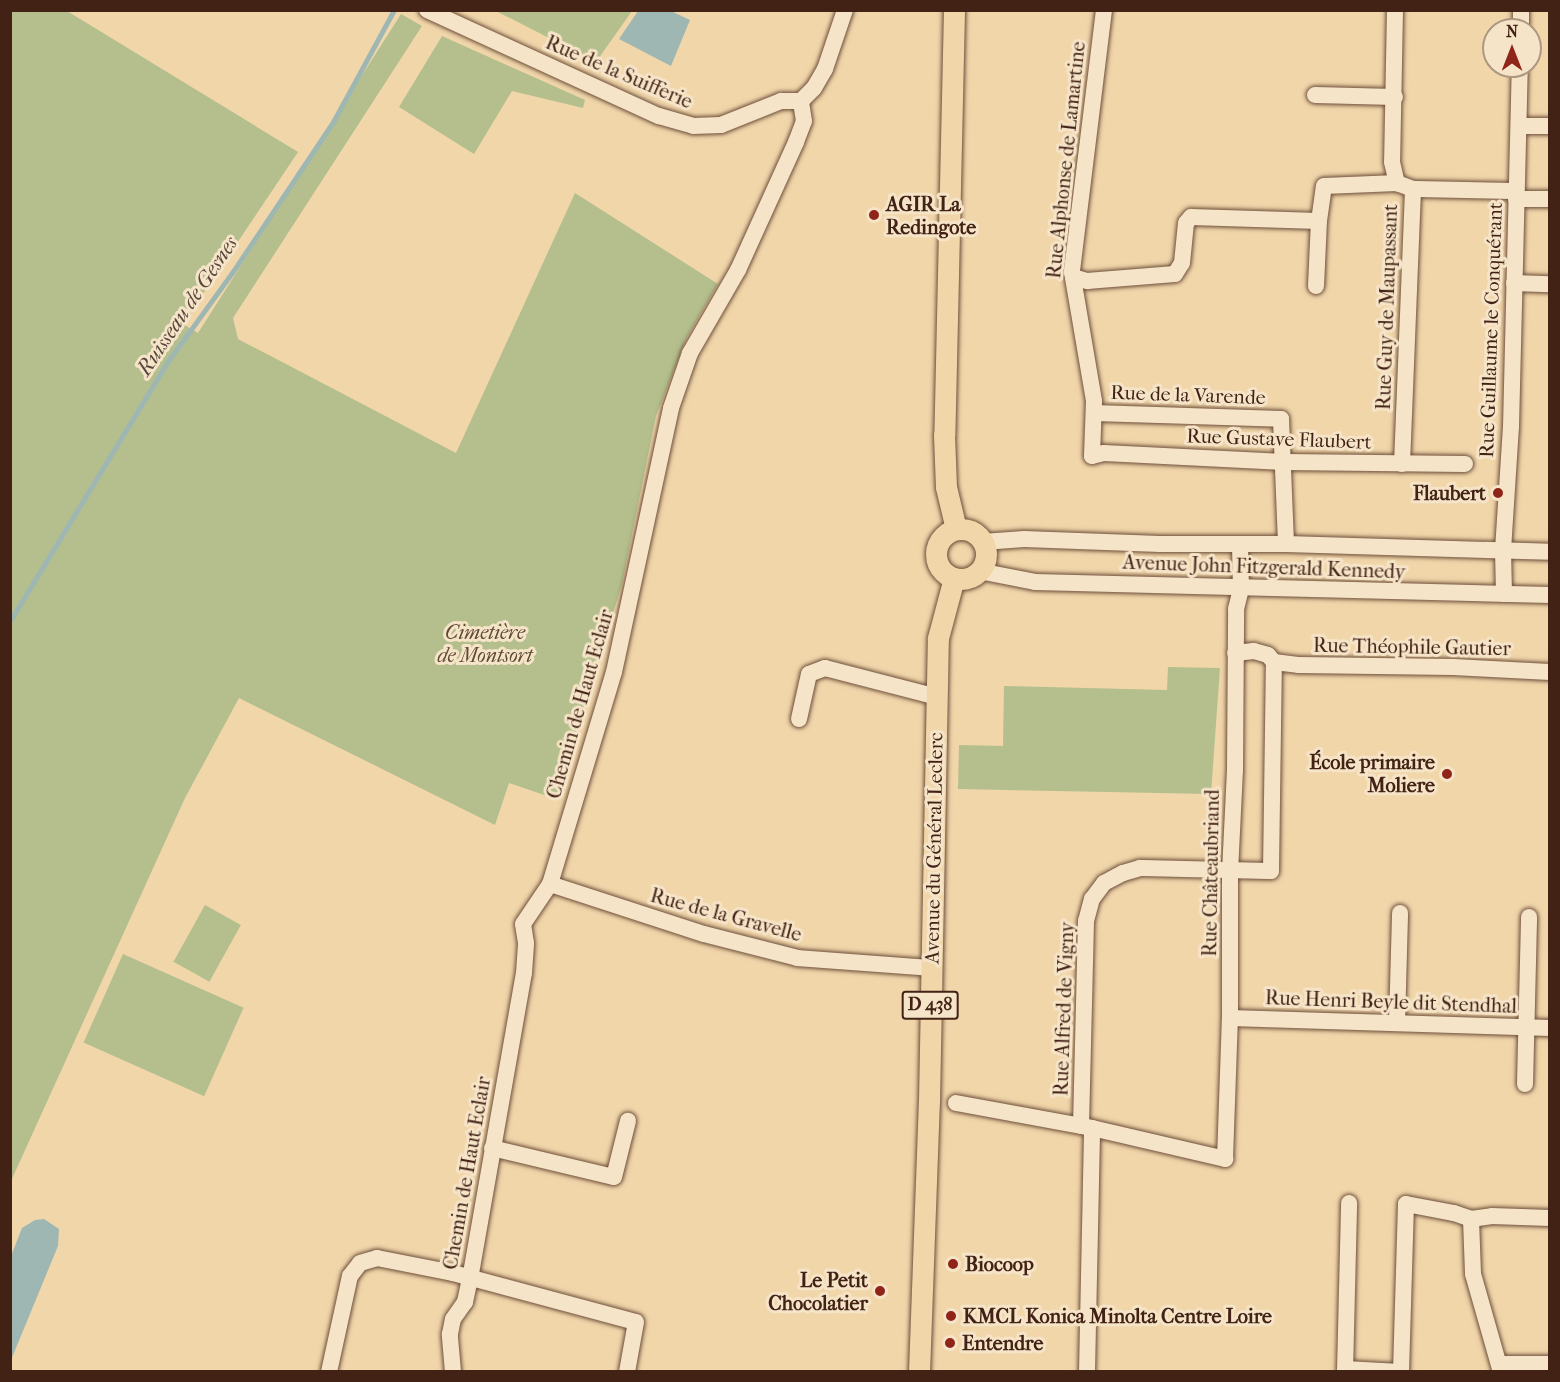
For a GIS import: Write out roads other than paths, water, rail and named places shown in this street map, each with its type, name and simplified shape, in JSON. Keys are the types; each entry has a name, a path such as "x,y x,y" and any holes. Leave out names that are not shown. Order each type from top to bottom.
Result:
{"main road":[{"path":"954,10 944,435 946,487 956,529"},
{"path":"956,529 967,529 983,542 985,560 980,570 968,578 954,578 942,570 936,557 936,549 943,536 956,529"},
{"name":"Avenue du Général Leclerc","path":"919,1371 932,968 938,638 954,578"}],"street":[{"name":"Rue de la Suifferie","path":"427,10 659,116 693,126 721,126 781,101 801,101"},
{"path":"801,101 814,88 825,69 845,10"},
{"name":"Rue Alphonse de Lamartine","path":"1092,456 1094,402 1073,277 1104,10"},
{"name":"Rue Guy de Maupassant","path":"1395,10 1392,162 1405,186 1402,464"},
{"name":"Rue Guillaume le Conquérant","path":"1504,594 1503,550 1511,427 1520,78"},
{"path":"1314,95 1395,97"},
{"name":"Chemin de Haut Eclair","path":"453,1371 450,1334 453,1319 465,1302 470,1279 524,973 526,943 523,924 550,884 614,672 671,408 690,353 738,270 796,142 804,122 801,101"},
{"path":"1519,126 1550,126"},
{"path":"1316,286 1319,221 1324,186 1405,186 1550,199"},
{"path":"1073,277 1087,281 1174,274 1182,263 1186,223 1191,217 1319,221"},
{"path":"1514,283 1550,284"},
{"name":"Rue de la Varende","path":"1094,413 1281,419 1284,462"},
{"name":"Rue Gustave Flaubert","path":"1092,456 1104,453 1284,462 1466,464"},
{"path":"1284,462 1286,543"},
{"name":"Avenue John Fitzgerald Kennedy","path":"983,542 1024,539 1286,543 1550,552"},
{"name":"Rue Châteaubriand","path":"1086,1127 1225,1159 1230,1018 1230,872 1235,770 1236,609 1241,589 1240,544"},
{"name":"Avenue John Fitzgerald Kennedy","path":"980,570 1035,582 1550,595"},
{"name":"Rue Théophile Gautier","path":"1235,653 1254,651 1268,655 1274,662 1298,665 1453,667 1550,672"},
{"name":"Rue Alfred de Vigny","path":"1087,1371 1086,921 1092,899 1104,884 1123,873 1140,868 1230,872 1271,871 1274,662"},
{"path":"799,720 809,674 825,668 937,697"},
{"name":"Rue de la Gravelle","path":"550,884 704,934 798,957 932,968"},
{"path":"1398,1023 1400,913"},
{"path":"1525,1084 1528,917"},
{"name":"Rue Henri Beyle dit Stendhal","path":"1230,1018 1550,1028"},
{"path":"956,1103 1086,1127"},
{"path":"492,1148 614,1177 628,1121"},
{"path":"1349,1203 1345,1370 1401,1371 1406,1204 1454,1213 1471,1219 1492,1216 1550,1218"},
{"path":"1471,1219 1473,1274 1485,1325 1500,1368 1550,1364"},
{"path":"329,1371 350,1276 360,1263 377,1258 428,1268 636,1322 627,1371"}],"water":[{"path":"638,11 671,11 690,20 671,66 619,39"},
{"path":"44,1219 59,1229 58,1246 11,1360 11,1256 22,1228 35,1220"}],"waterway":[{"name":"Ruisseau de Gesnes","path":"10,621 169,360 232,273 333,122 394,10"}],"place":[{"name":"AGIR La Redingote","path":"874,215"},
{"name":"Flaubert","path":"1498,493"},
{"name":"École primaire Moliere","path":"1447,774"},
{"name":"Biocoop","path":"953,1264"},
{"name":"Le Petit Chocolatier","path":"880,1291"},
{"name":"KMCL Konica Minolta Centre Loire","path":"951,1316"},
{"name":"Entendre","path":"950,1343"}],"park label":[{"name":"Cimetière de Montsort","path":"485,644"}]}
